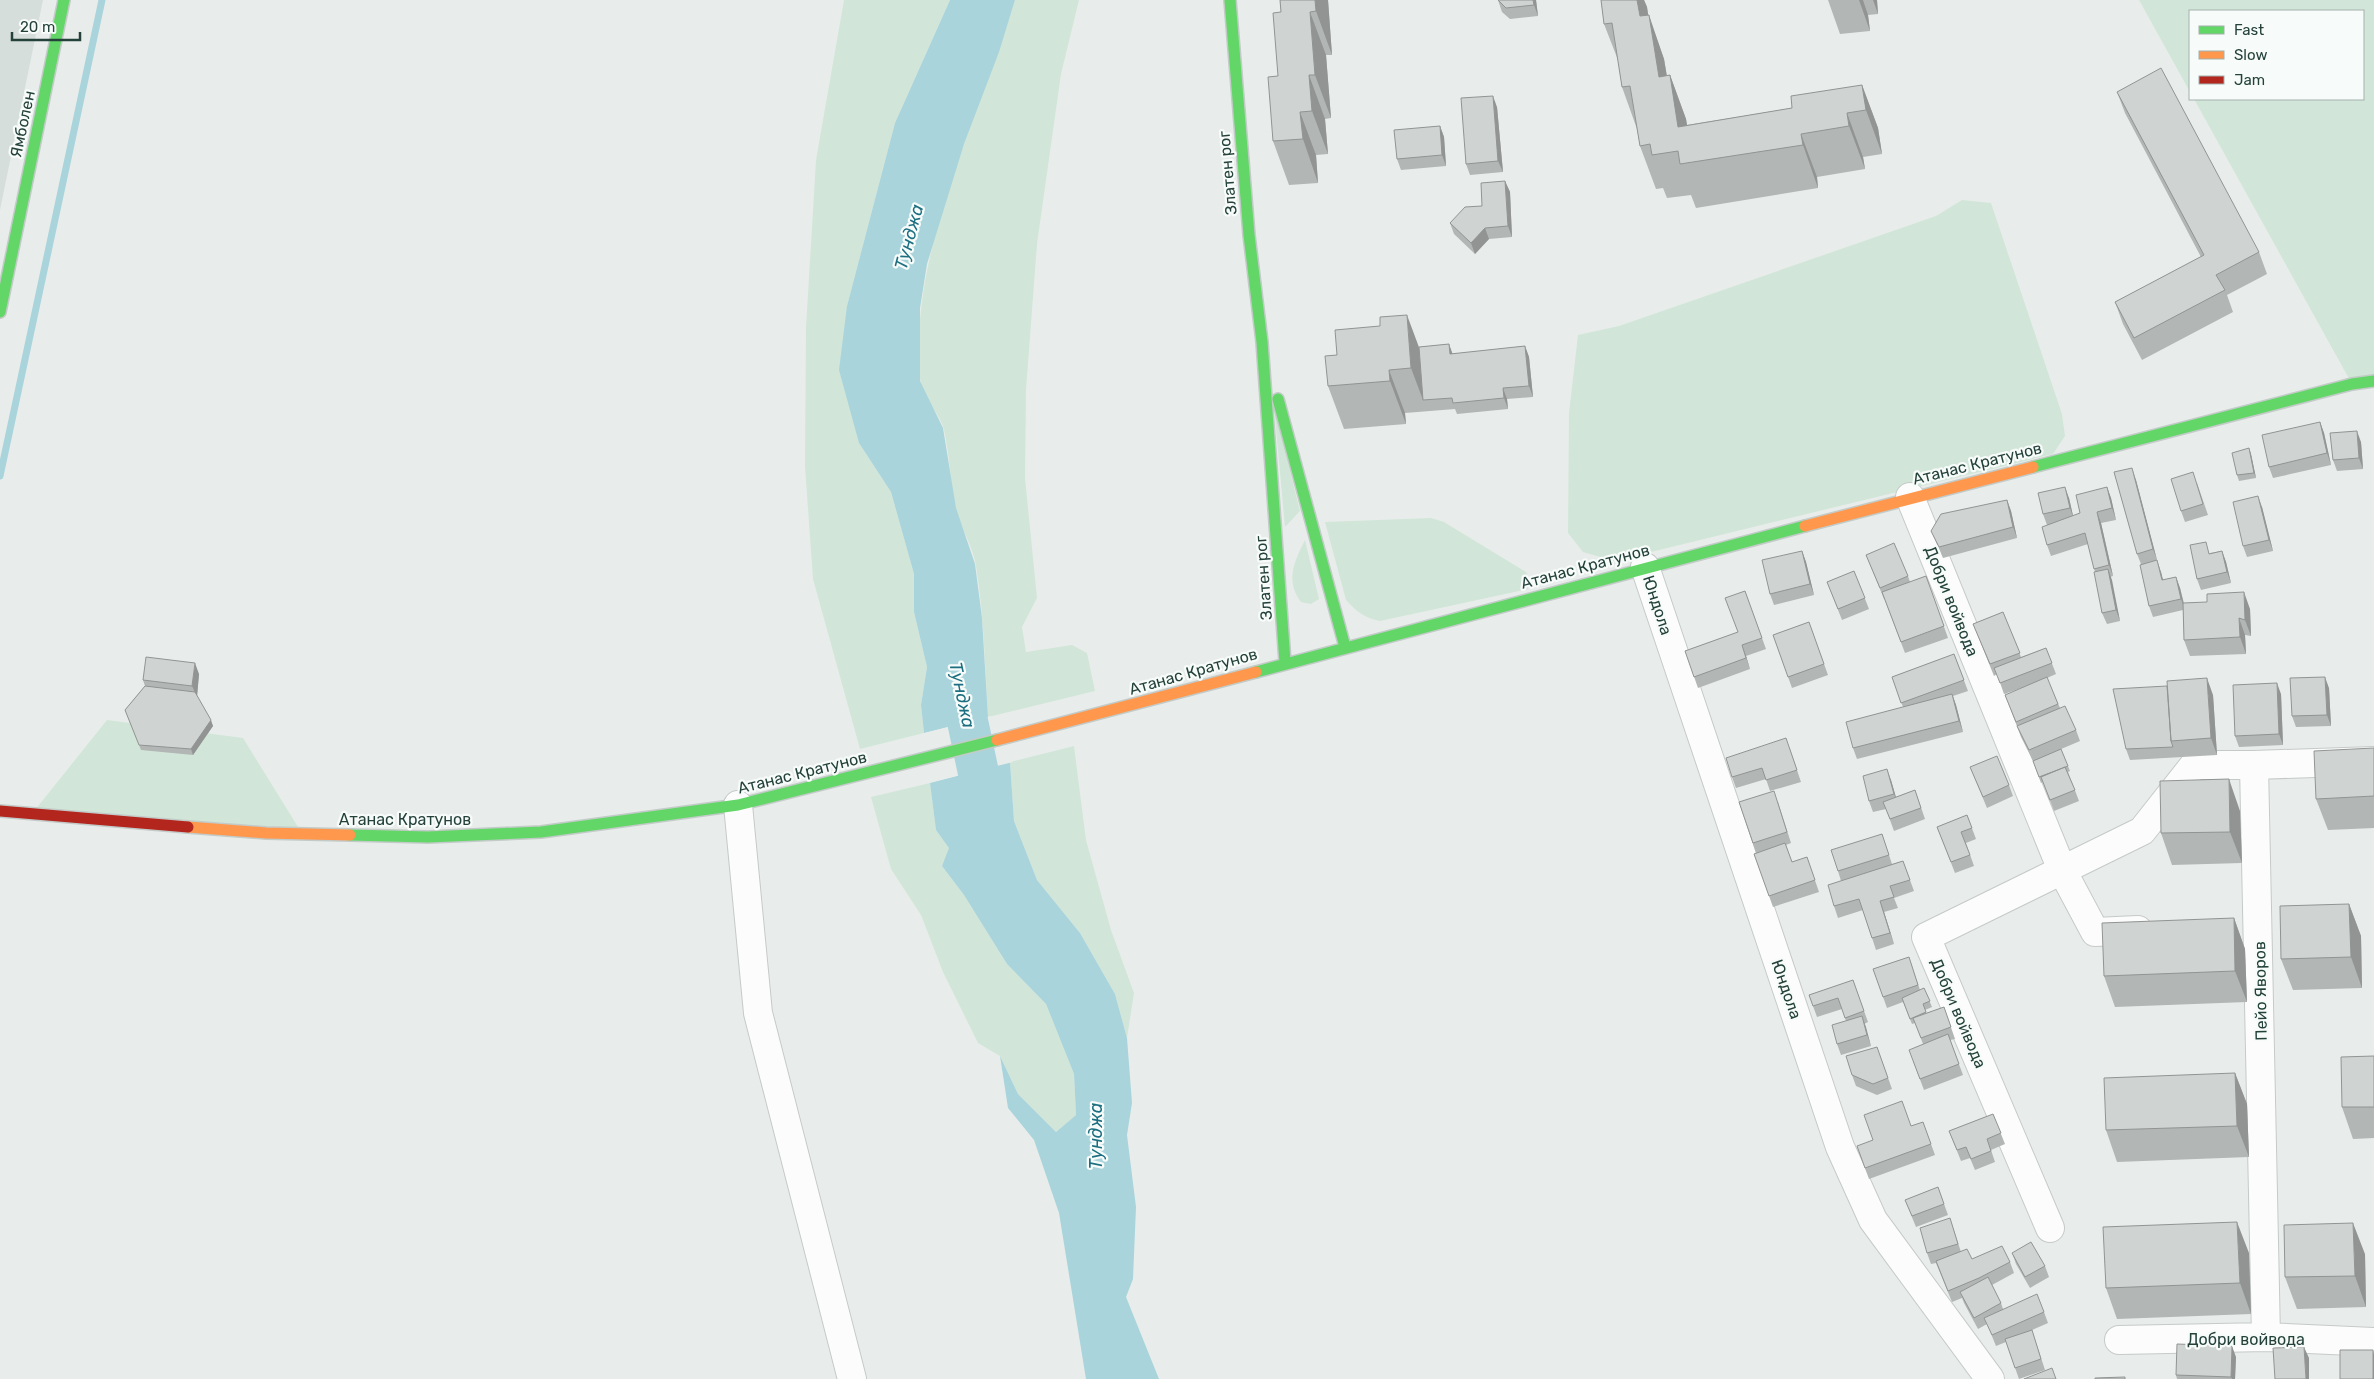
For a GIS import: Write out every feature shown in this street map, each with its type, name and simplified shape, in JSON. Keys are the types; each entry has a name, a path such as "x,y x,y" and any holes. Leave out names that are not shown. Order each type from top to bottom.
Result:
{"main road":[{"name":"Ямболен","path":"0,312 64,0"},
{"name":"Златен рог","path":"1230,0 1250,248 1262,342 1285,662"},
{"name":"Златен рог","path":"1262,342 1345,647"},
{"name":"Атанас Кратунов","path":"0,811 266,833 428,837 540,832 738,805 1100,714 1285,662 1910,497 2352,384 2374,380"}],"street":[{"name":"Добри войвода","path":"1910,497 2062,870 2095,932 2162,929"},
{"name":"Юндола","path":"1645,567 1840,1148 1873,1220 1990,1379"},
{"path":"2254,764 2374,761"},
{"name":"Добри войвода","path":"2050,1228 1926,937 2142,831 2194,764 2254,764"},
{"name":"Пейо Яворов","path":"2254,764 2259,926 2266,1337"},
{"path":"738,805 758,1012 852,1379"},
{"path":"2230,926 2259,926"},
{"name":"Добри войвода","path":"2119,1340 2266,1337 2374,1342"}],"shaded area":[{"path":"0,0 43,0 0,210"}],"green space":[{"path":"844,0 950,0 895,123 847,306 859,443 891,492 914,574 914,612 927,667 921,705 924,733 860,749 813,579 805,466 806,328 816,160"},
{"path":"1015,0 1079,0 1061,74 1037,244 1026,390 1025,478 1037,598 1022,627 1026,652 1072,645 1087,653 1095,691 988,717 983,623 976,566 956,509 944,430 939,417 921,386 919,331 925,283 935,235 966,139"},
{"path":"2139,0 2374,0 2374,381 2352,384 2195,100 2364,100 2364,10 2189,10 2189,90"},
{"path":"1962,200 1991,203 2062,414 2065,436 2053,454 1614,561 1583,552 1568,533 1569,413 1578,335 1619,326 1936,216"},
{"path":"1274,407 1300,511 1285,527"},
{"path":"1431,518 1444,522 1526,572 1530,579 1528,589 1380,621 1358,611 1346,600 1325,522"},
{"path":"1305,540 1319,599 1311,604 1301,602 1293,587 1292,579 1297,556"},
{"path":"107,720 243,738 303,835 31,815"},
{"path":"1074,746 1086,840 1111,930 1134,993 1127,1038 1115,994 1080,933 1037,880 1014,821 1010,762"},
{"path":"930,783 936,830 950,848 942,866 964,895 1007,964 1046,1004 1074,1074 1076,1115 1056,1132 1018,1094 1000,1056 978,1043 943,972 921,915 891,869 871,797"}],"water":[{"path":"950,0 1015,0 999,52 964,144 927,264 920,308 920,381 943,428 956,508 975,564 982,618 988,717 924,733 921,705 927,667 914,612 914,574 891,492 859,443 839,370 847,306 895,123"},
{"path":"1010,762 1014,821 1037,880 1080,933 1115,994 1127,1038 1132,1103 1127,1135 1136,1207 1133,1279 1126,1297 1159,1379 1086,1379 1059,1213 1034,1140 1008,1108 1000,1056 1018,1094 1056,1132 1076,1115 1074,1074 1046,1004 1007,964 964,895 942,866 949,848 936,830 930,783"}],"pier":[{"path":"991,716 989,719 924,736 921,734"},
{"path":"1010,760 1013,762 928,783 929,780"}],"building":[{"path":"1280,0 1315,0 1316,11 1310,12 1315,75 1309,75 1312,111 1300,112 1303,139 1273,141 1268,77 1278,76 1273,13 1281,12"},
{"path":"1498,0 1533,0 1534,5 1506,8"},
{"path":"1601,0 1637,0 1640,16 1649,15 1659,77 1670,75 1678,127 1792,108 1791,96 1862,85 1866,110 1847,113 1849,126 1801,134 1803,145 1680,164 1678,151 1652,155 1650,144 1640,146 1630,86 1622,87 1612,23 1604,24"},
{"path":"2161,68 2259,252 2216,275 2225,290 2134,338 2115,302 2204,255 2117,92"},
{"path":"1493,96 1498,161 1466,164 1461,98"},
{"path":"1440,126 1442,155 1397,159 1394,130"},
{"path":"1505,181 1508,226 1485,228 1471,243 1450,223 1465,207 1482,206 1481,183"},
{"path":"1407,315 1411,368 1389,370 1390,381 1328,386 1325,356 1337,355 1335,330 1380,326 1380,317"},
{"path":"1449,344 1450,354 1525,346 1529,386 1503,388 1504,398 1453,403 1452,398 1423,400 1419,347"},
{"path":"2320,422 2327,453 2269,467 2262,435"},
{"path":"2357,431 2359,458 2333,460 2330,433"},
{"path":"2249,448 2254,473 2237,475 2232,453"},
{"path":"2132,468 2153,549 2137,554 2114,472"},
{"path":"2193,472 2203,504 2181,511 2171,479"},
{"path":"2065,487 2070,508 2043,514 2038,493"},
{"path":"2107,487 2112,508 2097,512 2109,565 2094,569 2085,533 2047,545 2042,527 2080,513 2076,495"},
{"path":"2258,496 2269,540 2243,546 2233,502"},
{"path":"2007,500 2013,527 1939,547 1931,531 1941,514"},
{"path":"2206,542 2209,554 2222,551 2227,572 2197,579 2190,545"},
{"path":"1894,543 1908,576 1880,588 1866,555"},
{"path":"1802,551 1810,584 1770,594 1762,560"},
{"path":"2157,560 2162,580 2176,577 2181,599 2149,606 2140,565"},
{"path":"2108,569 2116,610 2102,613 2094,572"},
{"path":"1854,571 1865,598 1838,609 1827,582"},
{"path":"1926,576 1944,626 1901,642 1882,592"},
{"path":"1745,591 1762,638 1742,645 1746,658 1694,677 1685,651 1738,632 1725,598"},
{"path":"2244,592 2245,620 2239,618 2240,637 2184,640 2183,603 2207,602 2207,594"},
{"path":"2003,612 2020,653 1990,664 1973,624"},
{"path":"1809,622 1824,664 1788,677 1773,635"},
{"path":"2046,648 2052,663 2000,683 1994,668"},
{"path":"1954,654 1964,680 1901,703 1892,677"},
{"path":"146,657 195,663 192,686 143,680"},
{"path":"2047,677 2058,704 2016,722 2005,695"},
{"path":"2325,677 2327,715 2292,716 2290,678"},
{"path":"2207,678 2211,738 2171,741 2167,681"},
{"path":"2277,683 2279,734 2235,736 2233,685"},
{"path":"145,686 195,692 211,720 191,749 139,745 125,710"},
{"path":"2167,686 2173,747 2126,749 2113,689"},
{"path":"1952,694 1959,721 1853,748 1846,722"},
{"path":"2065,706 2076,730 2029,750 2017,726"},
{"path":"1786,738 1797,770 1766,780 1762,768 1732,777 1726,758"},
{"path":"2374,748 2374,796 2316,799 2314,751"},
{"path":"2061,749 2068,766 2039,777 2033,761"},
{"path":"1997,756 2009,785 1983,797 1970,767"},
{"path":"2065,767 2075,790 2050,800 2041,777"},
{"path":"1887,769 1894,794 1869,801 1863,776"},
{"path":"2229,779 2230,832 2161,833 2160,781"},
{"path":"1915,790 1921,808 1890,819 1883,802"},
{"path":"1774,791 1787,832 1753,843 1739,802"},
{"path":"1967,815 1972,828 1961,832 1970,855 1951,862 1937,827"},
{"path":"1882,834 1889,855 1838,871 1831,850"},
{"path":"1785,843 1792,862 1807,857 1815,880 1769,896 1754,854"},
{"path":"1903,861 1910,880 1890,886 1894,897 1880,901 1890,933 1872,938 1859,899 1834,906 1828,885"},
{"path":"2349,904 2351,957 2281,959 2280,906"},
{"path":"2234,918 2235,971 2104,976 2102,923"},
{"path":"1909,957 1918,985 1883,997 1873,969"},
{"path":"1853,980 1864,1011 1845,1018 1838,998 1813,1006 1809,995"},
{"path":"1924,988 1930,1001 1923,1004 1926,1012 1910,1019 1902,998"},
{"path":"1944,1007 1951,1027 1921,1038 1913,1018"},
{"path":"1862,1016 1867,1035 1837,1044 1832,1025"},
{"path":"1948,1034 1959,1064 1920,1079 1909,1050"},
{"path":"1877,1047 1888,1078 1873,1084 1852,1075 1846,1056"},
{"path":"2374,1056 2374,1107 2342,1107 2341,1057"},
{"path":"2235,1073 2237,1126 2106,1130 2104,1078"},
{"path":"1902,1101 1911,1126 1923,1122 1931,1144 1865,1168 1857,1146 1873,1140 1864,1115"},
{"path":"1993,1114 2001,1133 1987,1139 1991,1151 1971,1159 1966,1147 1957,1150 1949,1131"},
{"path":"1938,1187 1944,1204 1912,1216 1905,1200"},
{"path":"1950,1218 1958,1244 1927,1253 1920,1228"},
{"path":"2237,1222 2240,1283 2106,1288 2103,1227"},
{"path":"2353,1223 2355,1276 2285,1277 2284,1225"},
{"path":"2031,1242 2045,1266 2025,1277 2012,1253"},
{"path":"2002,1246 2010,1262 1948,1291 1936,1261 1967,1249 1972,1259"},
{"path":"1988,1277 2001,1303 1974,1318 1960,1292"},
{"path":"2037,1294 2044,1312 1992,1335 1984,1318"},
{"path":"2032,1330 2041,1359 2015,1368 2005,1339"},
{"path":"2177,1344 2232,1346 2231,1377 2176,1375"},
{"path":"2304,1347 2306,1379 2275,1379 2273,1348"},
{"path":"2340,1350 2373,1350 2373,1379 2340,1379"},
{"path":"2052,1368 2056,1379 2024,1379"},
{"path":"2125,1377 2125,1379 2095,1379 2095,1378"}],"waterway":[{"path":"0,476 102,0"},
{"name":"Тунджа","path":"956,667 990,827"}],"traffic: fast":[{"path":"0,312 64,0"},
{"path":"1230,0 1249,235 1262,342 1285,662"},
{"path":"2033,467 2352,384 2374,381"},
{"path":"1278,399 1345,647"},
{"path":"1256,672 1805,526"},
{"path":"350,835 428,837 541,832 738,805 997,740"}],"traffic: slow":[{"path":"1805,526 2033,467"},
{"path":"997,740 1256,672"},
{"path":"188,827 266,833 350,835"}],"traffic: jam":[{"path":"0,811 188,827"}]}
